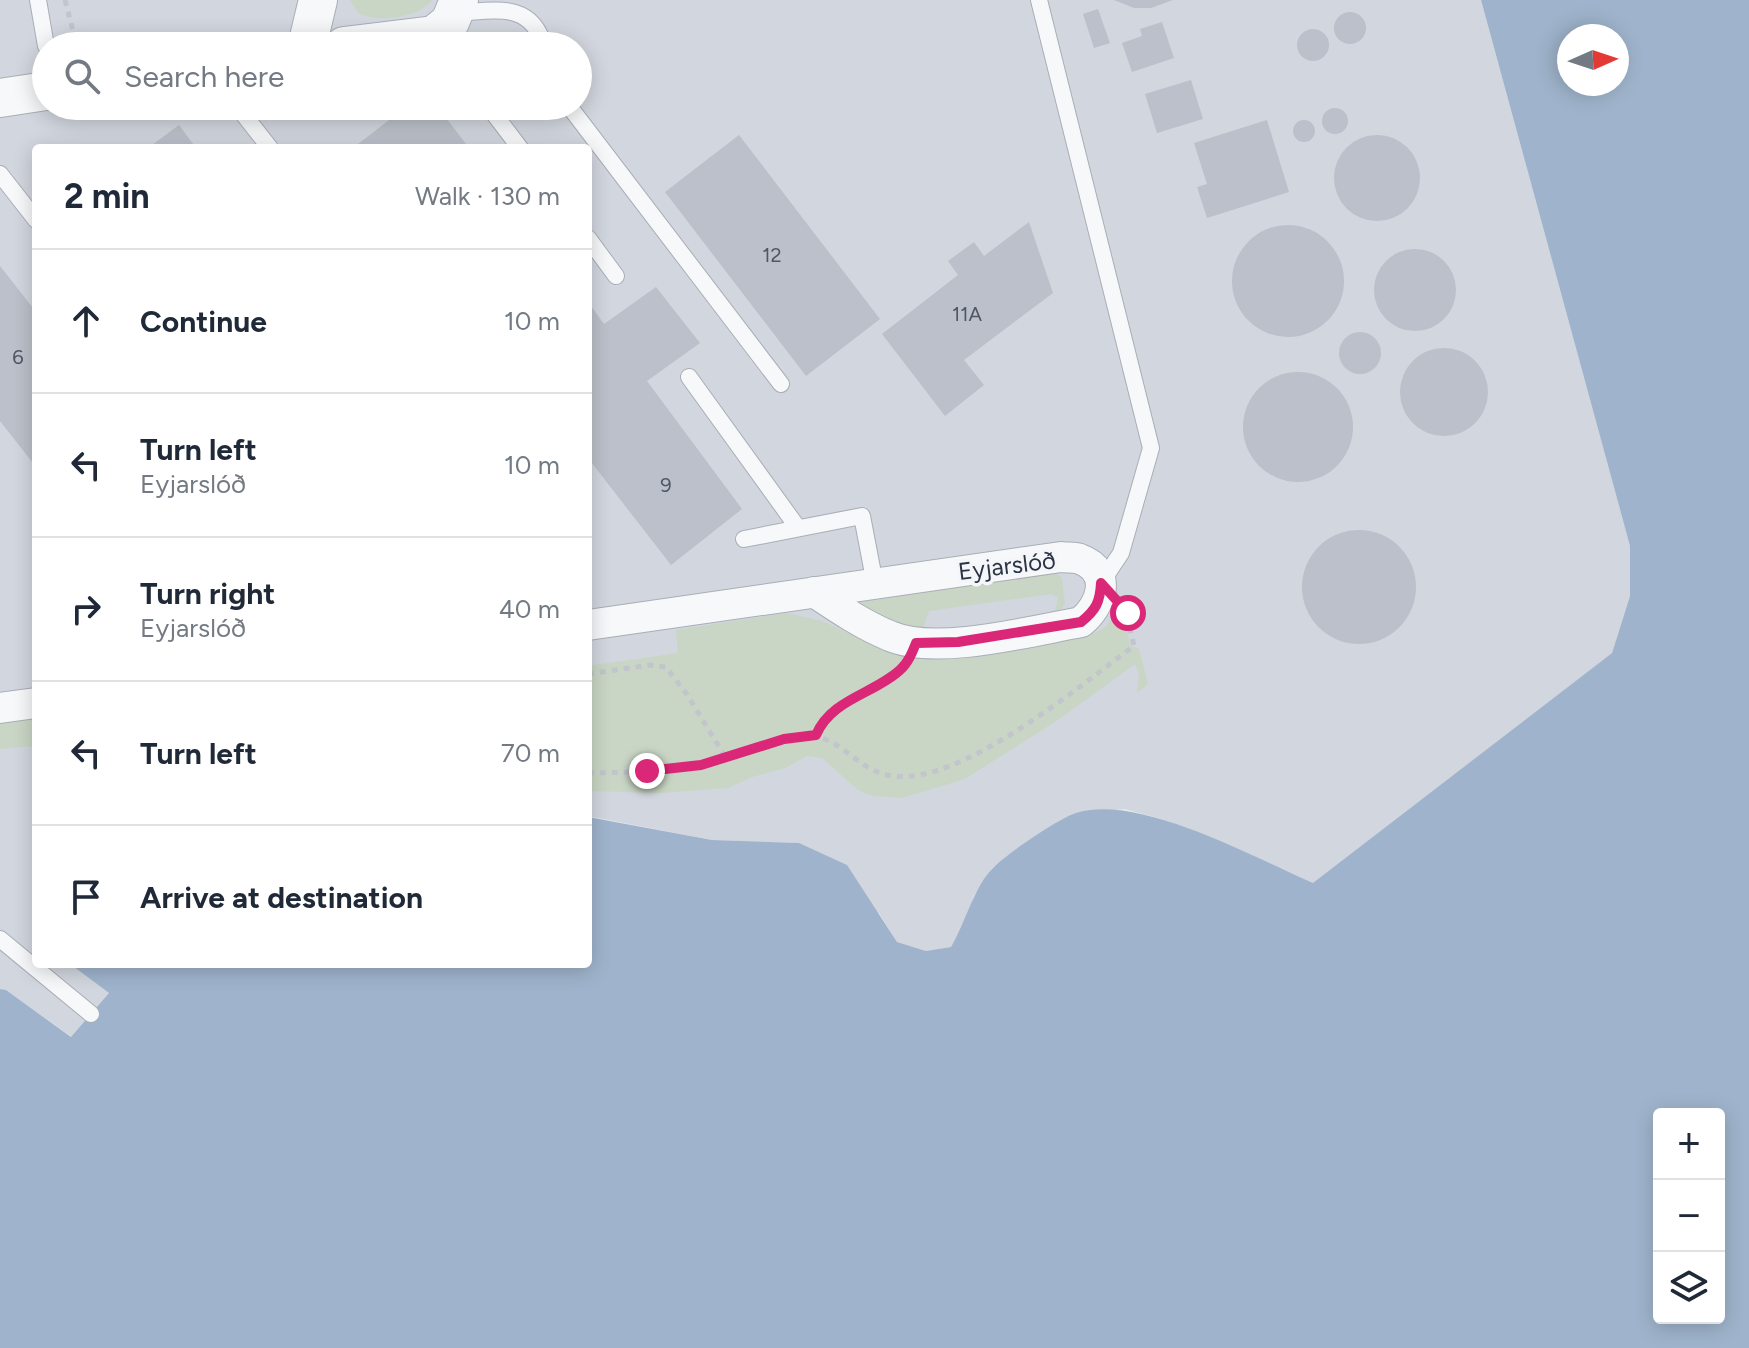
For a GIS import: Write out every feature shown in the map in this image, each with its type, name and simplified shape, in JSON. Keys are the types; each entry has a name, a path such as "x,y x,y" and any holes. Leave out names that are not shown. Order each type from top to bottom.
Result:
{"street":[{"path":"310,32 318,0"},
{"path":"410,32 448,24"},
{"path":"0,98 32,93"},
{"name":"Eyjarslóð","path":"592,624 1061,557 1080,559 1092,567 1101,583"},
{"path":"814,592 891,637 916,643 958,642 1081,622 1093,612 1100,600 1101,583"},
{"path":"0,708 32,704"}],"lane":[{"path":"38,0 44,32"},
{"path":"1039,0 1151,448 1121,553 1101,583"},
{"path":"448,24 505,10 517,13 536,26 538,32"},
{"path":"248,120 267,144"},
{"path":"499,120 517,144"},
{"path":"580,120 781,384"},
{"path":"0,174 32,215"},
{"path":"592,243 616,276"},
{"path":"689,377 798,528"},
{"path":"744,539 862,516 875,584"},
{"path":"0,939 32,965"},
{"path":"35,968 91,1014"}],"path":[{"path":"65,0 73,32"},
{"path":"592,773 676,768 726,758 784,739 816,735 829,738 863,767 879,774 896,777 937,770 969,757 1017,729 1134,646 1128,613 1101,583"},
{"path":"816,735 821,724 844,704 899,672 909,660 916,643"},
{"path":"592,673 650,665 666,667 726,758"}],"shaded area":[{"path":"0,0 1481,0 1630,546 1630,596 1612,653 1313,884 1168,821 1125,809 1077,813 992,868 974,896 963,927 951,947 926,951 897,942 879,913 799,843 712,840 592,817 592,144 32,144 32,968 75,968 109,993 72,1037 6,990 0,989"}],"green space":[{"path":"350,0 432,0 408,15 376,18 358,13"},
{"path":"1054,572 1062,578 1065,604 1055,612 1058,597 1051,594 929,611 923,629 900,627 855,602 859,599"},
{"path":"787,613 822,621 880,647 1080,637 1103,629 1119,613 1124,615 1130,645 1139,649 1148,684 1137,693 1139,673 1135,664 1058,720 965,779 902,798 873,796 858,790 822,758 807,756 785,768 752,777 728,788 662,793 592,791 592,665 678,653 676,630"},
{"path":"32,719 32,746 0,749 0,723"}],"water":[{"path":"1481,0 1749,0 1749,1348 0,1348 0,989 6,990 71,1037 109,993 75,968 592,968 592,818 712,840 799,843 847,865 897,942 926,951 951,947 981,883 994,867 1034,837 1076,813 1102,809 1163,820 1196,831 1313,883 1612,653 1630,596 1630,546"}],"building":[{"path":"1114,0 1173,0 1151,8 1134,8"},
{"path":"1098,9 1110,43 1094,48 1083,14"},
{"path":"1350,12 1361,17 1366,28 1361,39 1350,44 1339,39 1334,28 1339,17"},
{"path":"1162,22 1174,58 1132,72 1122,43 1142,36 1140,29"},
{"path":"1313,29 1324,34 1329,45 1324,56 1313,61 1302,56 1297,45 1302,34"},
{"path":"1191,80 1203,119 1157,133 1145,94"},
{"path":"1335,108 1344,112 1348,121 1344,130 1335,134 1326,130 1322,121 1326,112"},
{"path":"389,120 448,120 466,144 358,144"},
{"path":"1267,120 1289,192 1207,218 1197,187 1207,184 1194,143"},
{"path":"1304,120 1312,123 1315,131 1312,139 1304,142 1296,139 1293,131 1296,123"},
{"path":"179,125 193,144 153,144"},
{"path":"739,135 880,319 806,376 665,192"},
{"path":"1377,135 1401,142 1413,154 1420,178 1413,202 1401,214 1377,221 1353,214 1341,202 1334,178 1341,154 1353,142"},
{"path":"1029,222 1053,293 964,360 984,385 945,416 882,334 958,275 948,261 974,242 984,256"},
{"path":"1288,225 1310,229 1328,241 1340,259 1344,281 1340,303 1328,321 1310,333 1288,337 1266,333 1248,321 1236,303 1232,281 1236,259 1248,241 1266,229"},
{"path":"1415,249 1431,252 1444,261 1453,274 1456,290 1453,306 1444,319 1431,328 1415,331 1399,328 1386,319 1377,306 1374,290 1377,274 1386,261 1399,252"},
{"path":"0,266 32,307 32,462 0,421"},
{"path":"656,287 700,343 647,381 742,509 671,565 592,463 592,308 604,324"},
{"path":"1360,332 1375,338 1381,353 1375,368 1360,374 1345,368 1339,353 1345,338"},
{"path":"1444,348 1461,351 1475,361 1485,375 1488,392 1485,409 1475,423 1461,433 1444,436 1427,433 1413,423 1403,409 1400,392 1403,375 1413,361 1427,351"},
{"path":"1298,372 1319,377 1337,388 1348,406 1353,427 1348,448 1337,466 1319,477 1298,482 1277,477 1259,466 1248,448 1243,427 1248,406 1259,388 1277,377"},
{"path":"1359,530 1391,539 1407,555 1416,587 1407,619 1391,635 1359,644 1327,635 1311,619 1302,587 1311,555 1327,539"}],"route":[{"path":"647,771 701,765 784,739 816,735 821,724 844,704 899,672 909,660 916,643 958,642 1081,622 1093,612 1100,600 1101,583 1128,613"}]}
